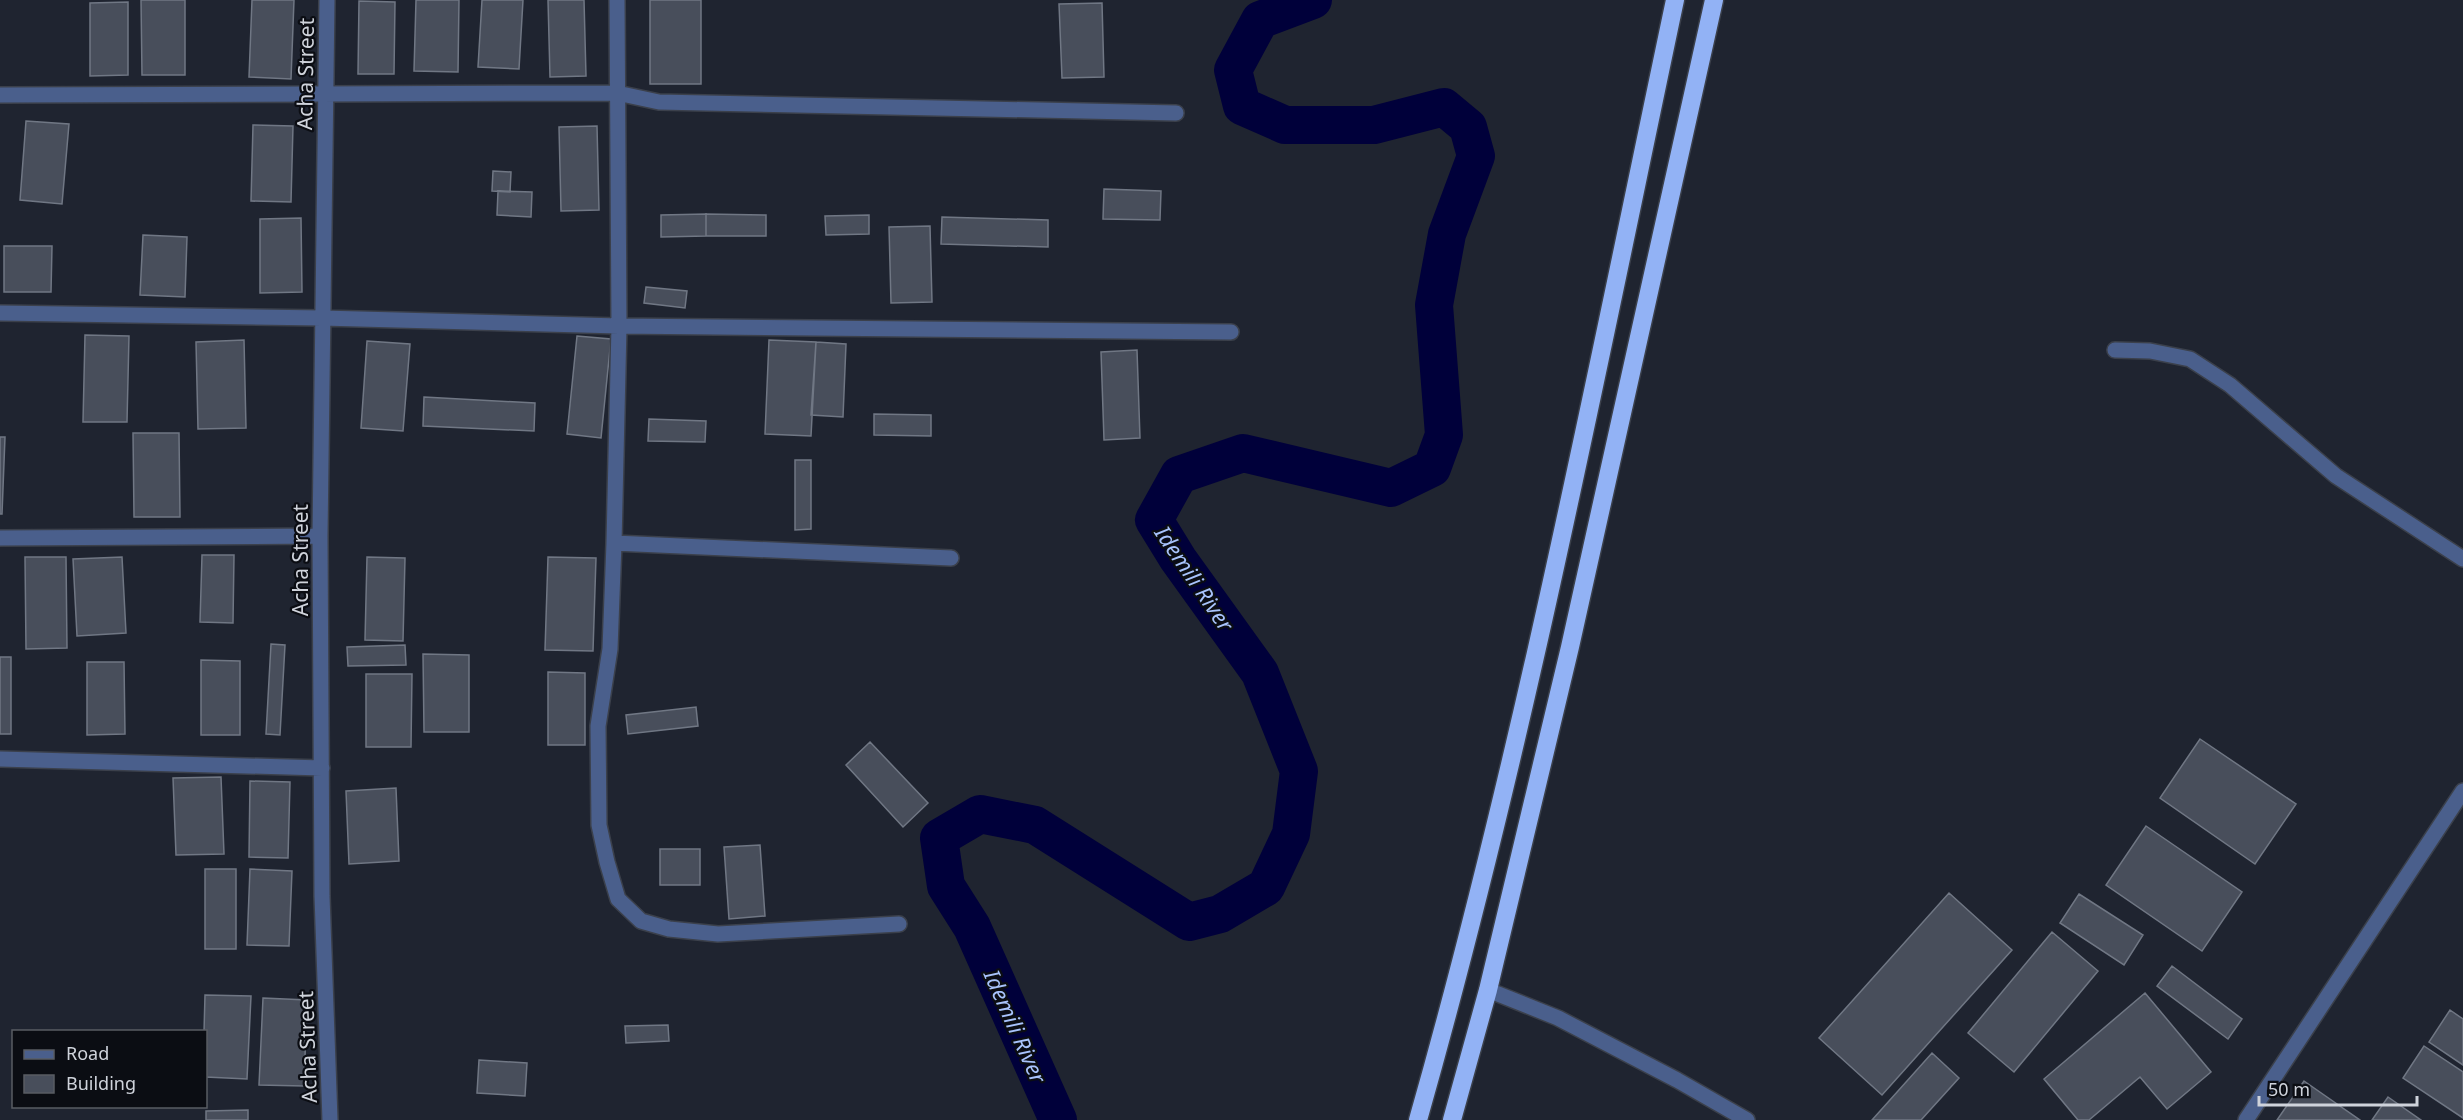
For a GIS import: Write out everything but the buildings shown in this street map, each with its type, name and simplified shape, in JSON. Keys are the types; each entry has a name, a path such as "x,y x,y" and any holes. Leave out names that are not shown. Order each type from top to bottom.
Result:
{"highway":[{"path":"1418,1120 1483,873 1551,587 1675,0"},
{"path":"1452,1120 1488,990 1570,647 1714,0"}],"street":[{"name":"Acha Street","path":"327,0 320,536 322,896 330,1120"},
{"path":"616,0 619,326 614,543 610,649 598,726 599,825 618,899 641,921 669,929 718,934 899,924"},
{"path":"0,95 617,93 659,102 1176,113"},
{"path":"0,313 619,326 1231,332"},
{"path":"2115,350 2150,351 2190,359 2230,385 2336,476 2463,559"},
{"path":"0,538 320,536"},
{"path":"614,543 951,558"},
{"path":"0,759 322,768"},
{"path":"2246,1120 2463,791"},
{"path":"1488,990 1557,1018 1677,1080 1747,1120"}],"waterway":[{"name":"Idemili River","path":"1058,1120 972,927 946,886 939,838 980,814 1035,825 1189,922 1220,914 1266,887 1291,834 1299,771 1260,673 1178,559 1154,520 1179,475 1243,453 1391,488 1432,468 1444,435 1434,305 1447,234 1476,156 1468,127 1444,107 1374,125 1285,125 1242,106 1233,70 1260,20 1313,0"}]}
